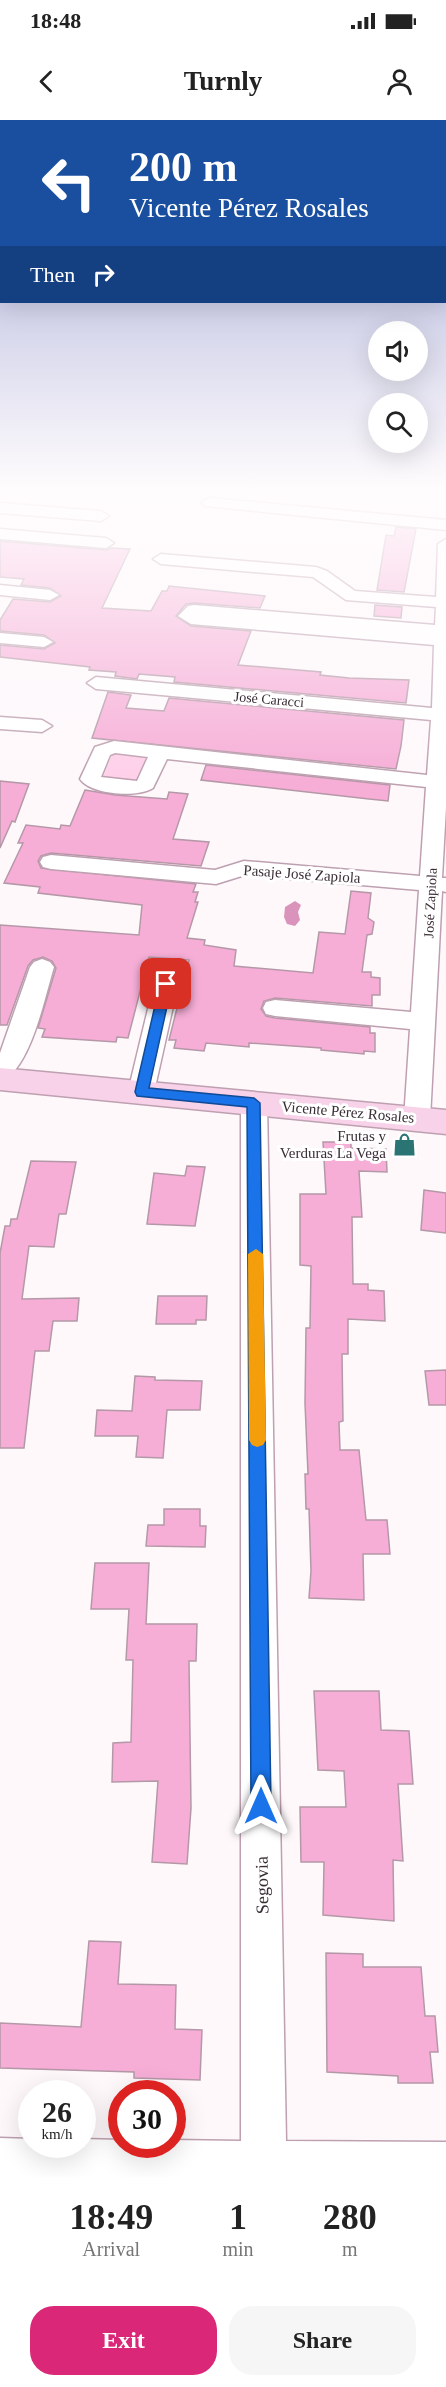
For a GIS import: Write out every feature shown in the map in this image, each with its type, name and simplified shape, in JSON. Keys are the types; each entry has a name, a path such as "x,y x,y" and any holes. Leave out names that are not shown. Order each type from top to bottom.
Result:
{"street":[{"path":"336,588 340,592 352,596 445,589"},
{"name":"José Zapiola","path":"431,1120 431,1016 436,955 441,804 436,782 443,717 445,589"},
{"path":"0,590 50,595"},
{"path":"194,610 444,636 190,619 187,616 194,610"},
{"path":"0,638 44,642"},
{"name":"José Caracci","path":"96,683 443,717"},
{"path":"0,723 42,726"},
{"path":"159,753 436,782"},
{"name":"Pasaje José Zapiola","path":"51,861 216,878 244,868 438,885"},
{"path":"0,1072 15,1051 42,967"},
{"path":"141,1092 166,984"},
{"path":"275,1008 431,1016"},
{"name":"Vicente Pérez Rosales","path":"0,1079 431,1120"},
{"name":"Segovia","path":"249,2168 254,1103"},
{"path":"0,2161 249,2168 446,2165"}],"shaded area":[{"path":"113,752 149,756 139,782 102,779"},
{"path":"295,901 301,905 298,912 300,920 295,926 287,924 284,917 285,907"}],"building":[{"path":"50,588 111,588 102,608 151,611 162,591 167,591 168,588 265,596 260,608 194,603 186,604 176,616 191,626 251,631 238,665 321,672 320,675 349,678 409,680 406,703 174,682 175,677 139,674 137,679 115,676 116,672 89,670 90,667 0,657 0,645 44,649 55,643 44,635 0,631 0,620 13,599 50,602 61,596"},
{"path":"377,588 405,588 404,592 377,590"},
{"path":"375,605 402,607 401,618 374,616"},
{"path":"108,692 131,695 126,708 164,711 169,698 404,720 396,769 92,738"},
{"path":"206,765 390,785 388,801 201,780"},
{"path":"0,781 29,784 15,822 12,821 0,848"},
{"path":"85,790 167,799 169,792 188,794 173,839 209,842 201,866 51,853 41,856 38,861 41,868 196,884 193,892 198,892 195,902 198,902 187,938 205,940 204,945 236,950 234,966 313,973 319,932 345,934 351,891 371,893 368,918 374,922 372,934 367,935 362,972 371,972 371,977 380,978 380,995 372,995 372,1006 275,998 264,1001 261,1009 266,1016 275,1018 370,1027 370,1033 375,1033 375,1052 364,1051 364,1054 321,1050 321,1048 249,1043 249,1047 206,1043 204,1051 174,1048 176,1040 169,1040 189,960 149,957 128,1038 117,1037 116,1042 42,1037 45,1029 38,1028 56,968 52,961 43,957 33,960 28,966 7,1025 0,1025 0,925 139,935 142,905 38,893 40,887 4,883 23,843 18,843 26,825 60,829 61,825 70,826"},
{"path":"323,1142 351,1142 351,1148 386,1149 387,1172 359,1171 362,1217 352,1217 353,1284 368,1284 368,1290 384,1291 385,1321 348,1319 348,1354 342,1354 343,1421 339,1422 340,1450 359,1450 366,1520 387,1520 390,1554 363,1554 364,1600 309,1598 311,1571 309,1509 306,1509 305,1474 308,1474 305,1403 306,1328 310,1328 311,1266 300,1265 300,1194 326,1194"},
{"path":"31,1161 76,1162 66,1214 59,1214 54,1247 29,1246 22,1299 79,1298 77,1321 53,1321 49,1351 35,1351 24,1448 0,1448 0,1253 5,1226 10,1226 11,1219 17,1219"},
{"path":"187,1166 205,1167 195,1226 147,1224 154,1173 185,1176"},
{"path":"424,1190 446,1193 446,1233 421,1230"},
{"path":"158,1296 207,1296 206,1320 196,1320 196,1324 156,1324"},
{"path":"446,1370 446,1405 429,1405 425,1371"},
{"path":"135,1376 155,1377 155,1380 202,1381 200,1410 167,1410 163,1458 136,1457 138,1436 95,1436 97,1410 132,1411"},
{"path":"164,1509 200,1509 200,1526 206,1526 205,1547 146,1546 148,1525 164,1525"},
{"path":"95,1563 149,1563 146,1624 197,1624 196,1661 189,1661 191,1808 187,1864 152,1862 158,1781 112,1782 113,1743 131,1742 133,1660 126,1660 129,1609 91,1609"},
{"path":"314,1691 379,1691 381,1730 409,1731 413,1784 398,1784 403,1861 393,1860 394,1921 323,1915 324,1862 301,1862 300,1807 346,1807 344,1771 318,1770"},
{"path":"89,1941 121,1942 118,1984 176,1985 175,2029 202,2030 200,2080 134,2078 134,2072 0,2068 0,2023 81,2027"},
{"path":"326,1953 363,1954 363,1967 421,1967 425,2016 435,2016 438,2052 430,2052 433,2083 398,2083 398,2076 327,2072"}],"slow traffic":[{"path":"256,1254 257,1440"}],"place":[{"name":"Frutas y Verduras La Vega","path":"404,1145"}],"route":[{"path":"166,984 141,1092 254,1103 261,1806"}]}
